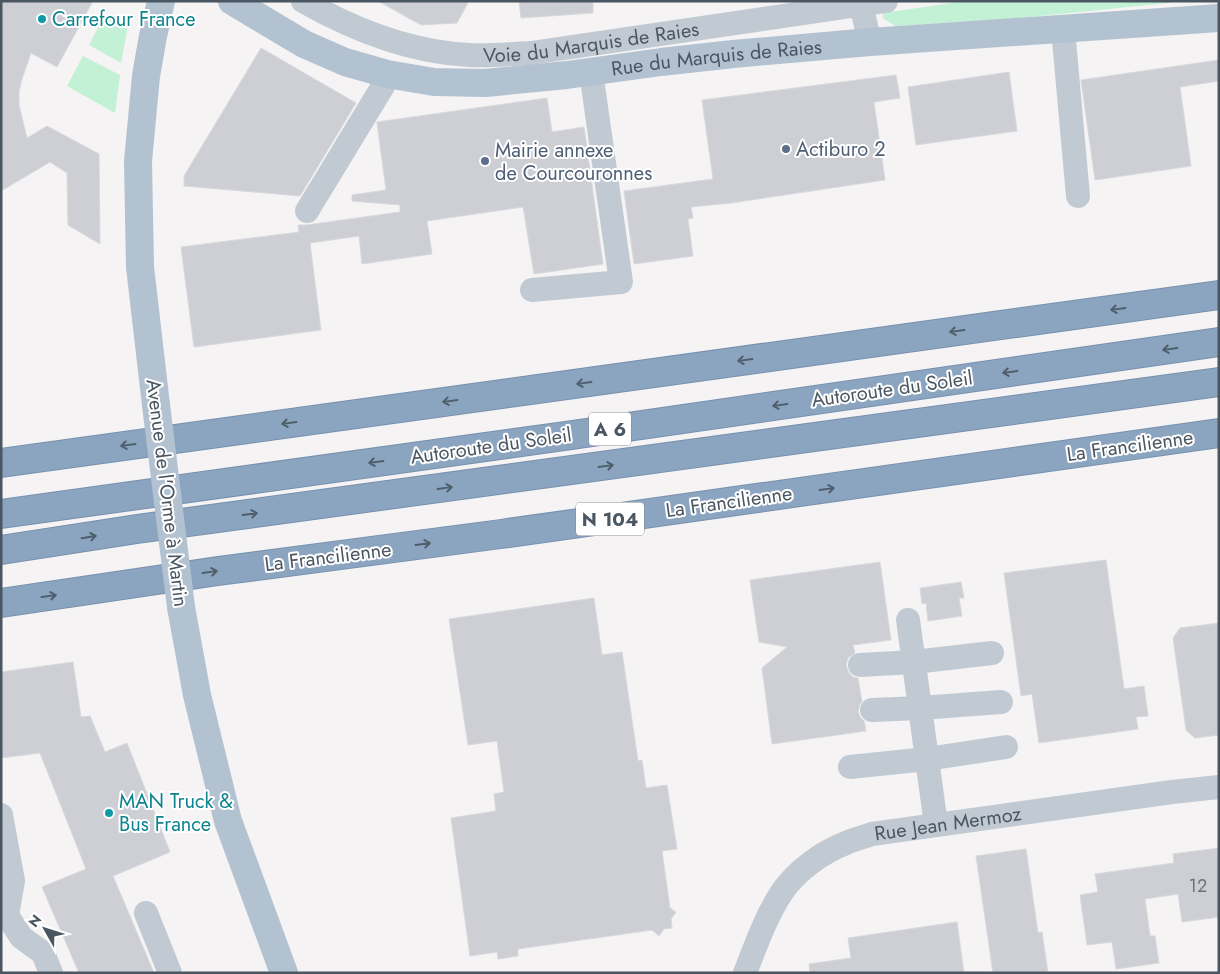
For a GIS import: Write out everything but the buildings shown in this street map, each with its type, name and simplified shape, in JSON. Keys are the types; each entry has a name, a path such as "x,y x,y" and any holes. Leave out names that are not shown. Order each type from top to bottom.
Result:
{"highway":[{"path":"1,462 1219,295"},
{"name":"Autoroute du Soleil","path":"1,514 1219,342"},
{"name":"Autoroute du Soleil","path":"1,550 138,529 1219,382"},
{"name":"La Francilienne","path":"1,603 218,571 500,534 1219,434"}],"main road":[{"name":"Avenue de l'Orme à Martin","path":"161,1 146,76 141,117 138,161 140,267 181,607 196,695 228,821 284,973"},
{"name":"Rue du Marquis de Raies","path":"232,1 304,44 344,62 387,74 434,82 484,83 567,75 714,56 870,42 1219,18"}],"street":[{"name":"Voie du Marquis de Raies","path":"302,1 346,24 378,37 411,47 444,53 494,56 531,53 860,3 886,1"},
{"path":"860,3 870,42"},
{"path":"1063,29 1078,196"},
{"path":"532,290 621,282 591,72"},
{"path":"307,211 383,86 387,74"},
{"path":"908,620 936,825"},
{"path":"860,665 992,654"},
{"path":"872,710 1001,702"},
{"path":"850,767 927,759 1006,747"},
{"name":"Rue Jean Mermoz","path":"745,973 757,940 783,890 800,872 822,856 846,843 872,834 1219,787"},
{"path":"1,815 13,881 4,916 21,937 43,953 51,973"},
{"path":"146,913 170,973"}],"green space":[{"path":"965,1 1188,1 1020,18 895,26 883,18 883,13"},
{"path":"105,14 128,26 121,63 89,45"},
{"path":"83,56 120,75 115,113 67,86"}],"place":[{"name":"Carrefour France","path":"42,19"},
{"name":"Actiburo 2","path":"786,149"},
{"name":"Mairie annexe de Courcouronnes","path":"485,161"},
{"name":"MAN Truck & Bus France","path":"109,813"}]}
